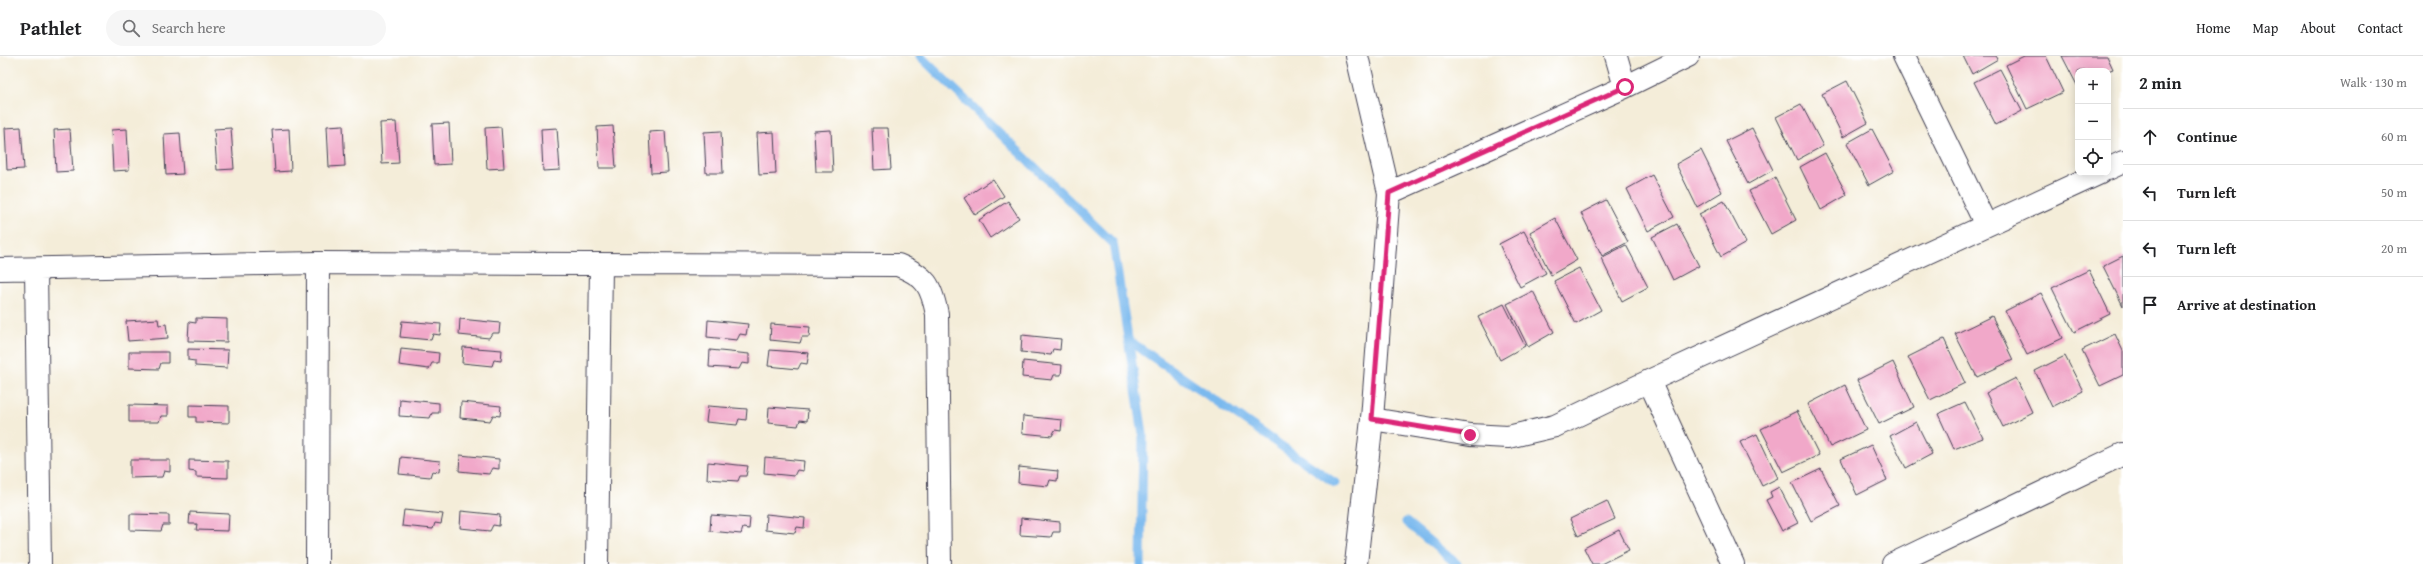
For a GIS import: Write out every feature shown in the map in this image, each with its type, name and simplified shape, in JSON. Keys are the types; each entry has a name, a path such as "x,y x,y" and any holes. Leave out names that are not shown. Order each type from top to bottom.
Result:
{"street":[{"path":"1356,564 1372,419 1389,193 1357,56"},
{"path":"1616,56 1625,87"},
{"path":"1389,193 1625,87 1688,56"},
{"path":"1904,56 1986,225"},
{"path":"2111,168 2123,162"},
{"path":"1372,419 1470,435 1508,438 1555,426 1649,381 2093,176"},
{"path":"317,564 318,263"},
{"path":"0,269 318,263 601,266 898,265 918,273 932,291 937,314 940,564"},
{"path":"597,564 601,266"},
{"path":"36,269 40,564"},
{"path":"1649,381 1733,564"},
{"path":"1893,564 2123,454"}],"building":[{"path":"1963,56 1996,56 1998,59 1972,74"},
{"path":"2024,56 2046,56 2063,92 2027,109 2006,65"},
{"path":"2062,56 2107,56 2113,69 2075,68 2075,81"},
{"path":"2000,69 2022,111 1996,125 1974,82"},
{"path":"1847,81 1868,123 1843,137 1822,94"},
{"path":"1801,104 1823,146 1797,160 1776,117"},
{"path":"396,122 399,163 382,164 380,123"},
{"path":"449,123 451,164 434,165 432,124"},
{"path":"343,125 345,166 329,167 327,126"},
{"path":"613,126 616,168 599,168 597,127"},
{"path":"21,127 24,169 7,170 5,128"},
{"path":"501,127 504,168 487,169 485,128"},
{"path":"231,128 234,169 217,170 214,129"},
{"path":"557,128 560,170 543,171 541,129"},
{"path":"872,128 888,128 891,169 874,170"},
{"path":"1752,128 1773,170 1748,184 1726,141"},
{"path":"70,129 73,171 56,172 54,130"},
{"path":"127,129 129,170 113,171 111,130"},
{"path":"289,129 291,171 275,172 272,130"},
{"path":"1872,129 1894,171 1869,185 1847,143"},
{"path":"831,130 833,172 816,172 814,131"},
{"path":"665,131 668,172 651,173 649,132"},
{"path":"721,131 723,173 706,173 704,132"},
{"path":"774,132 776,174 759,175 757,133"},
{"path":"180,133 183,174 166,175 164,134"},
{"path":"1701,150 1722,192 1697,207 1676,164"},
{"path":"1825,153 1847,195 1821,210 1800,167"},
{"path":"1652,175 1674,217 1648,231 1627,189"},
{"path":"1775,178 1796,220 1771,234 1749,191"},
{"path":"993,179 1004,196 975,215 964,198"},
{"path":"1606,200 1628,242 1602,256 1581,213"},
{"path":"1008,201 1019,218 990,238 979,220"},
{"path":"1724,201 1746,243 1721,257 1699,214"},
{"path":"1555,218 1577,260 1551,275 1530,232"},
{"path":"1677,224 1699,266 1673,280 1652,237"},
{"path":"1524,231 1546,273 1520,287 1499,244"},
{"path":"1626,245 1648,287 1622,301 1601,258"},
{"path":"2123,256 2123,306 2103,266"},
{"path":"1579,268 1601,310 1576,324 1554,281"},
{"path":"2089,270 2110,314 2074,332 2052,288"},
{"path":"1533,291 1554,332 1528,347 1507,304"},
{"path":"2041,293 2063,338 2027,355 2005,311"},
{"path":"1504,304 1525,346 1500,360 1478,317"},
{"path":"1992,316 2013,360 1977,377 1955,334"},
{"path":"196,318 227,319 227,342 188,341 189,322 196,323"},
{"path":"158,319 159,325 166,324 168,338 128,341 126,321"},
{"path":"460,319 500,323 499,333 492,333 489,338 459,335"},
{"path":"708,320 748,324 746,335 740,334 737,340 707,337"},
{"path":"402,321 441,324 440,335 433,334 431,340 400,337"},
{"path":"771,324 810,327 809,337 802,337 800,343 770,340"},
{"path":"2115,334 2123,351 2123,375 2100,386 2082,350"},
{"path":"1022,335 1061,339 1060,350 1053,349 1051,355 1021,352"},
{"path":"1944,339 1965,383 1930,400 1908,357"},
{"path":"463,347 502,350 501,361 494,360 492,366 462,363"},
{"path":"188,349 228,350 227,368 195,366 195,361 188,360"},
{"path":"401,349 439,353 438,363 432,363 429,369 399,365"},
{"path":"710,350 749,354 749,364 742,363 739,369 709,367"},
{"path":"770,350 809,353 807,364 801,363 798,369 768,366"},
{"path":"129,352 168,352 168,363 161,363 159,369 129,368"},
{"path":"2065,356 2083,391 2052,407 2035,371"},
{"path":"1023,361 1062,365 1061,375 1054,375 1052,380 1022,377"},
{"path":"1893,362 1914,407 1879,424 1857,380"},
{"path":"2016,378 2032,412 2003,427 1986,393"},
{"path":"1845,385 1866,430 1830,447 1808,404"},
{"path":"400,399 439,403 439,413 432,413 430,418 399,416"},
{"path":"461,402 501,406 500,416 493,415 490,421 460,418"},
{"path":"1965,402 1983,438 1954,449 1938,414"},
{"path":"129,405 168,406 168,416 161,416 159,422 129,422"},
{"path":"189,405 229,406 229,423 196,422 196,417 189,417"},
{"path":"708,406 747,409 746,420 739,419 737,425 706,422"},
{"path":"769,407 808,410 807,421 800,420 798,426 768,423"},
{"path":"1797,411 1819,455 1783,472 1761,429"},
{"path":"1023,416 1062,420 1061,431 1055,430 1052,436 1022,433"},
{"path":"1916,422 1932,454 1906,468 1890,436"},
{"path":"1757,434 1778,478 1762,486 1740,442"},
{"path":"1871,445 1887,480 1857,495 1841,459"},
{"path":"460,455 499,459 499,469 492,468 489,474 459,471"},
{"path":"401,457 440,461 439,472 432,471 430,477 399,474"},
{"path":"765,457 804,461 803,471 797,470 794,476 764,473"},
{"path":"130,460 170,460 170,472 164,471 162,477 130,478"},
{"path":"189,460 228,461 228,478 196,477 196,472 189,471"},
{"path":"708,462 748,466 746,476 740,476 738,481 707,479"},
{"path":"1019,467 1058,471 1057,481 1050,480 1048,486 1018,483"},
{"path":"1821,469 1840,506 1811,521 1792,483"},
{"path":"1779,487 1798,523 1782,531 1766,500 1772,497 1770,492"},
{"path":"1607,501 1615,519 1578,536 1570,519"},
{"path":"404,510 443,514 441,524 435,523 433,529 402,526"},
{"path":"461,511 500,515 499,526 493,525 490,531 460,528"},
{"path":"190,512 229,514 228,531 196,530 197,524 189,524"},
{"path":"130,514 169,515 169,525 163,525 161,531 130,530"},
{"path":"766,514 805,518 804,528 797,527 795,533 765,530"},
{"path":"711,515 750,518 749,529 743,528 741,534 710,531"},
{"path":"1021,518 1060,522 1060,532 1053,532 1051,537 1020,535"},
{"path":"1619,530 1629,550 1601,564 1592,564 1584,548"}],"waterway":[{"path":"920,56 1113,243 1143,434 1141,564"},
{"path":"1128,340 1335,483"},
{"path":"1406,522 1457,564"}],"route":[{"path":"1470,435 1372,419 1389,193 1625,87"}]}
